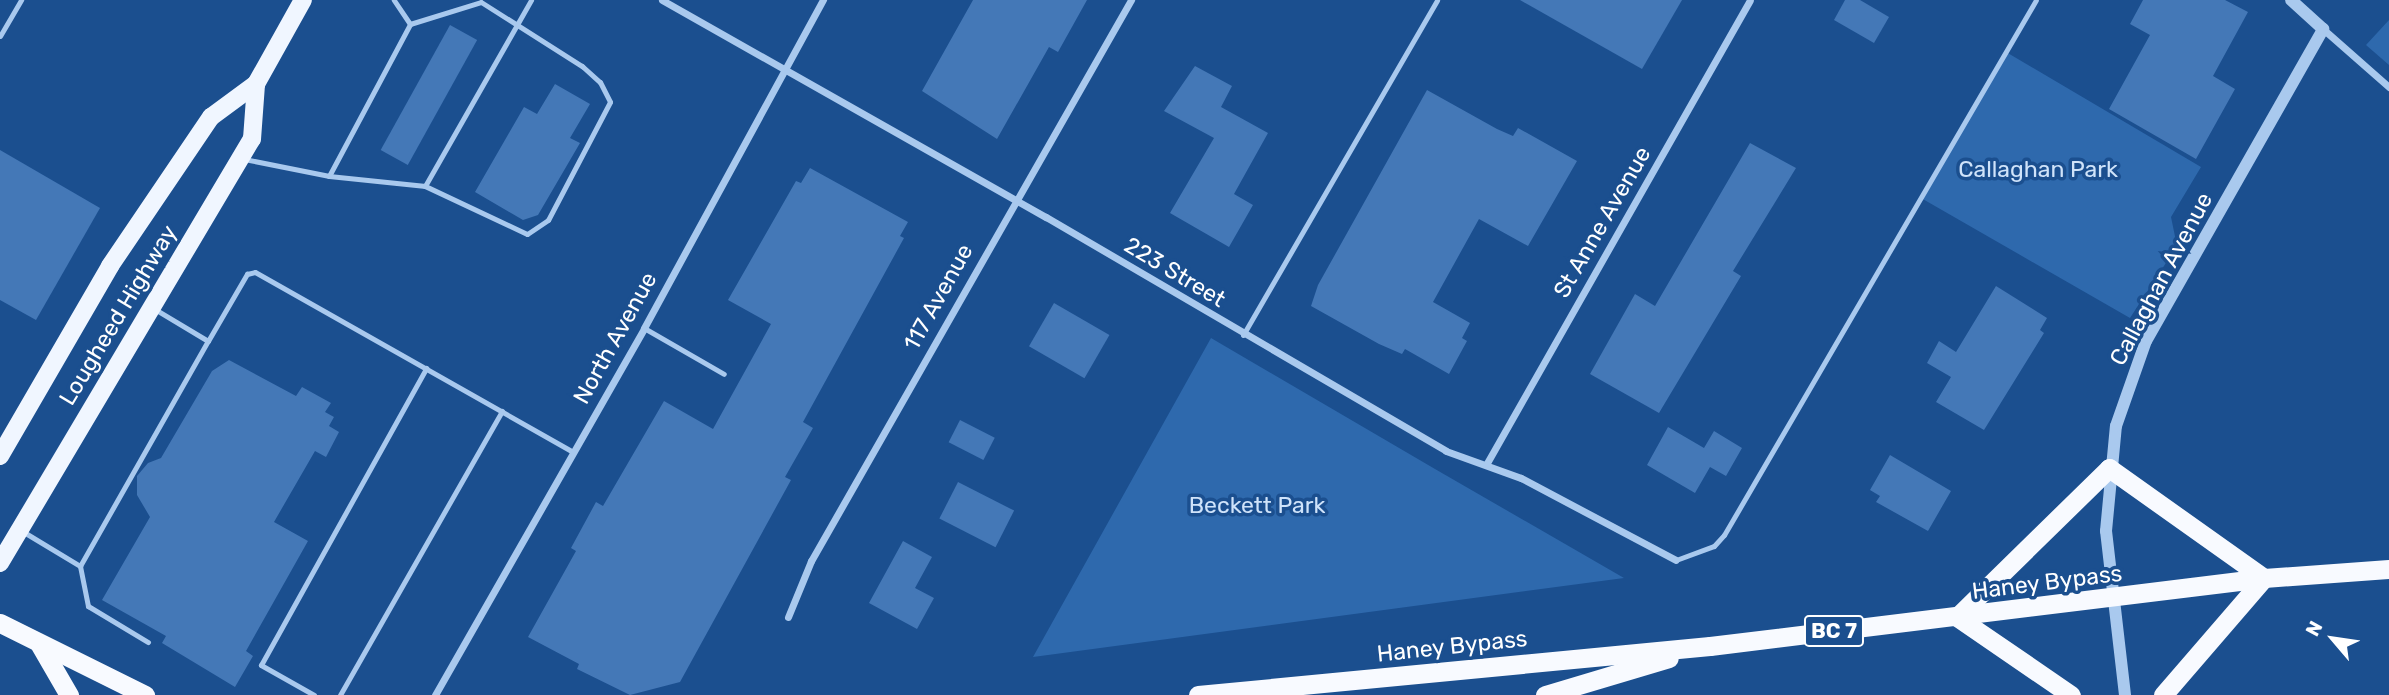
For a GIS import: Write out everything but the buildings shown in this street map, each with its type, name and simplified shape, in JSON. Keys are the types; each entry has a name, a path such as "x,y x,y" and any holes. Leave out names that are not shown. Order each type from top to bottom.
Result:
{"highway":[{"path":"2071,695 1957,617 2109,468 2264,579 2163,695"},
{"name":"Haney Bypass","path":"1198,695 1710,646 2264,579 2389,569"},
{"path":"0,623 145,695"},
{"path":"40,645 69,695"},
{"name":"Haney Bypass","path":"1545,695 1710,646"}],"main road":[{"name":"Lougheed Highway","path":"0,456 103,277 211,117 256,84 303,0"},
{"name":"Lougheed Highway","path":"0,563 252,139 256,84"}],"street":[{"name":"223 Street","path":"662,0 1015,199 1243,335 1446,451 1487,463 1676,560"},
{"name":"North Avenue","path":"437,694 644,328 823,0"},
{"name":"117 Avenue","path":"788,617 811,561 1015,199 1131,0"},
{"name":"St Anne Avenue","path":"1487,463 1750,0"},
{"path":"2291,0 2389,87"},
{"name":"Callaghan Avenue","path":"2125,695 2116,598 2106,531 2109,468 2127,386 2146,341 2323,29"}],"lane":[{"path":"0,36 21,0"},
{"path":"394,0 410,24"},
{"path":"425,186 531,0"},
{"path":"1243,335 1437,0"},
{"path":"1676,560 1714,546 1724,536 2036,0"},
{"path":"241,158 329,176 425,186 502,226 527,234 548,220 610,102 600,82 518,22 481,2 410,24 329,176"},
{"path":"148,642 91,610 80,565 247,274 255,272 573,452"},
{"path":"150,307 208,341"},
{"path":"644,328 723,374"},
{"path":"314,695 261,665 426,368"},
{"path":"340,695 502,411"},
{"path":"19,529 80,565"}],"green space":[{"path":"2389,20 2389,65 2366,45"},
{"name":"Callaghan Park","path":"2006,52 2201,167 2171,217 2177,246 2130,318 1921,198"},
{"name":"Beckett Park","path":"1211,338 1435,469 1624,578 1033,657"}]}
